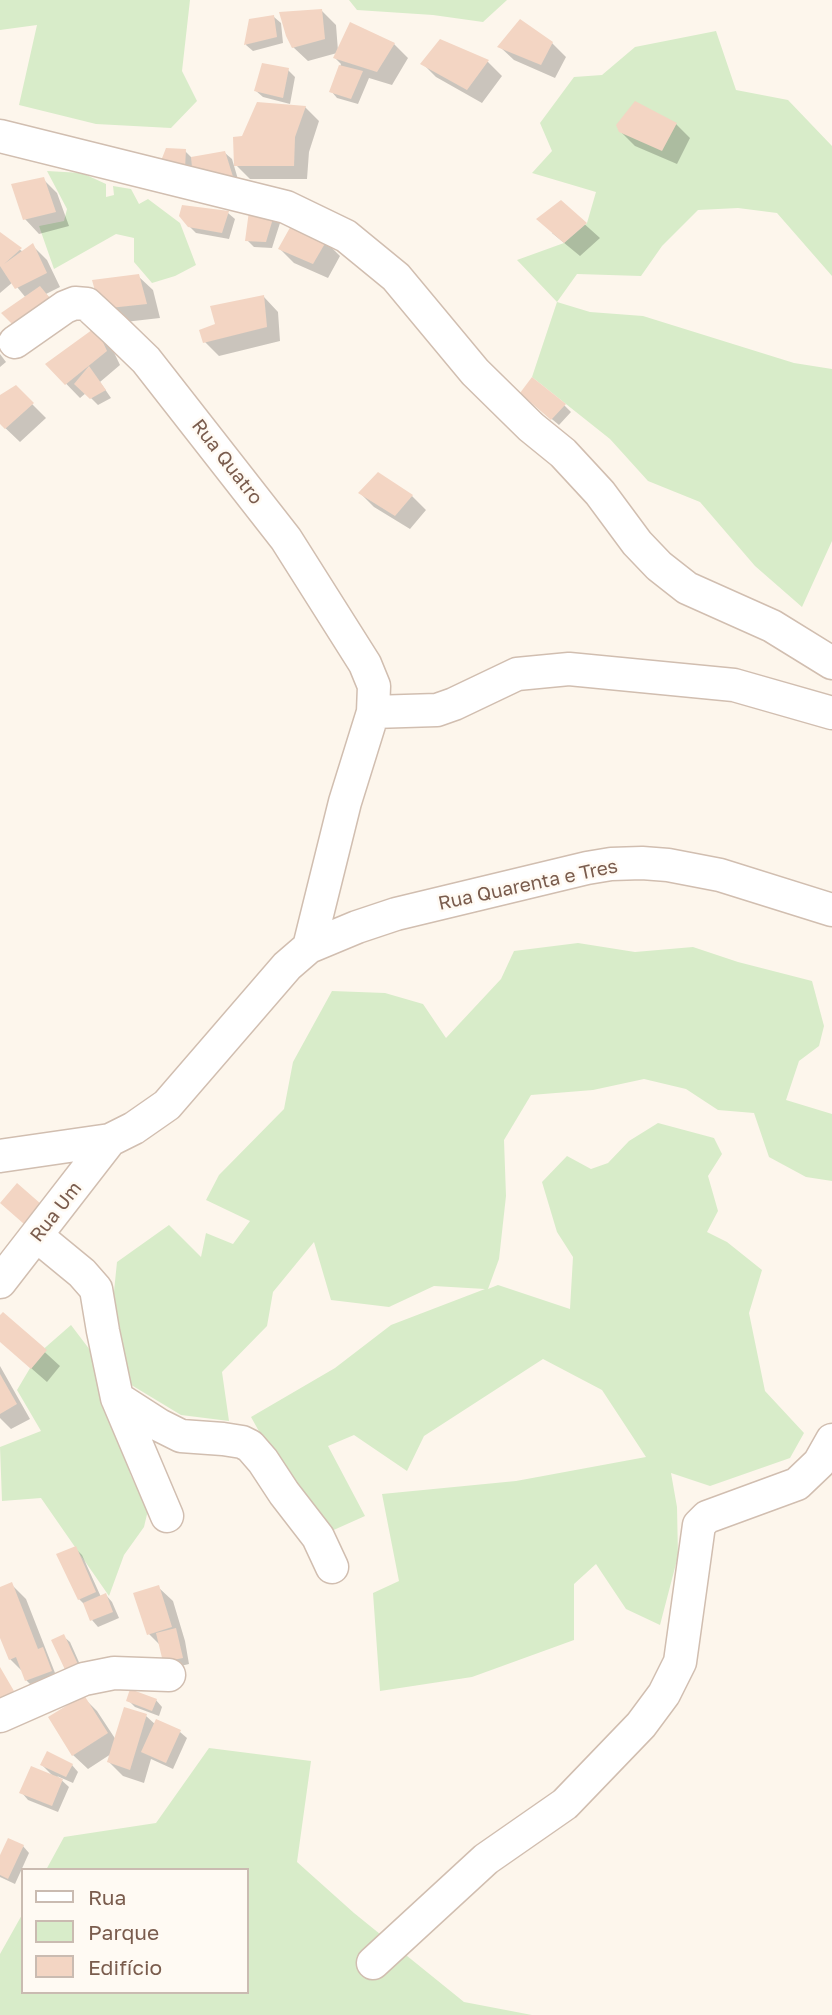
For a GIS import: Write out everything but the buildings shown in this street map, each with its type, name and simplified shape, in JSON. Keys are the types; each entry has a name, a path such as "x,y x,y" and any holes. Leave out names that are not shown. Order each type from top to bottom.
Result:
{"street":[{"path":"0,136 286,208 346,236 396,277 475,372 562,453 600,493 637,543 659,566 688,588 772,626 832,663"},
{"name":"Rua Quatro","path":"15,342 65,307 75,303 87,304 146,360 286,539 365,664 374,686 373,712 345,802 309,947"},
{"path":"373,712 436,710 517,674 569,669 734,685 832,713"},
{"name":"Rua Quarenta e Tres","path":"309,947 396,914 611,864 668,865 720,875 832,911"},
{"path":"0,1156 110,1140 134,1128 167,1105 287,966 309,947"},
{"name":"Rua Um","path":"0,1282 110,1140"},
{"path":"37,1236 82,1273 96,1289 117,1398 167,1516"},
{"path":"117,1398 181,1436 223,1439 250,1446 318,1537 332,1567"},
{"path":"373,1963 486,1859 565,1804 651,1713 680,1662 699,1525 707,1517 797,1484 827,1455"},
{"path":"0,1716 84,1679 114,1674 169,1675"}],"green space":[{"path":"0,0 190,0 182,71 197,101 171,128 96,124 19,105 37,25 0,30"},
{"path":"349,0 507,0 483,22 433,15 357,10"},
{"path":"716,31 736,90 788,100 832,146 832,276 777,213 738,208 698,210 662,246 641,276 577,274 557,302 517,260 564,243 587,223 596,192 532,173 552,151 540,123 574,77 602,75 635,47"},
{"path":"47,171 82,173 106,184 106,197 114,195 113,186 131,189 139,204 148,199 180,223 196,265 175,276 152,283 134,262 134,238 116,234 54,269 39,226 64,221 67,209"},
{"path":"557,302 590,312 643,316 794,363 832,369 832,541 802,607 755,566 700,502 648,481 610,439 532,377"},
{"path":"578,943 635,952 693,947 812,981 824,1026 819,1046 799,1061 786,1100 832,1114 832,1181 806,1177 769,1157 754,1113 718,1110 686,1089 644,1079 593,1090 531,1095 504,1140 506,1196 499,1259 488,1289 498,1285 570,1309 573,1257 557,1232 542,1182 567,1156 591,1169 608,1163 629,1141 658,1123 714,1138 722,1154 708,1176 718,1211 707,1232 727,1242 762,1270 749,1313 765,1391 804,1433 790,1458 710,1486 671,1473 677,1507 678,1556 660,1625 626,1609 596,1564 574,1584 574,1640 472,1677 380,1691 373,1593 399,1581 382,1494 516,1481 646,1457 602,1390 543,1359 424,1436 407,1471 354,1435 328,1446 365,1516 318,1537 251,1417 335,1368 391,1325 485,1289 434,1286 389,1307 331,1300 314,1242 273,1292 267,1326 222,1372 229,1421 181,1415 128,1383 112,1311 117,1262 169,1225 201,1257 206,1233 233,1244 250,1221 206,1200 219,1175 284,1109 293,1062 332,991 385,993 423,1004 446,1038 501,979 514,951"},
{"path":"71,1325 93,1354 131,1476 148,1510 144,1527 124,1555 109,1596 41,1498 2,1501 0,1447 41,1431 17,1390 39,1353"},
{"path":"209,1748 311,1761 297,1862 354,1913 464,2002 532,2015 0,2015 0,1954 21,1917 21,1994 248,1994 248,1868 47,1868 64,1837 156,1823"}]}
